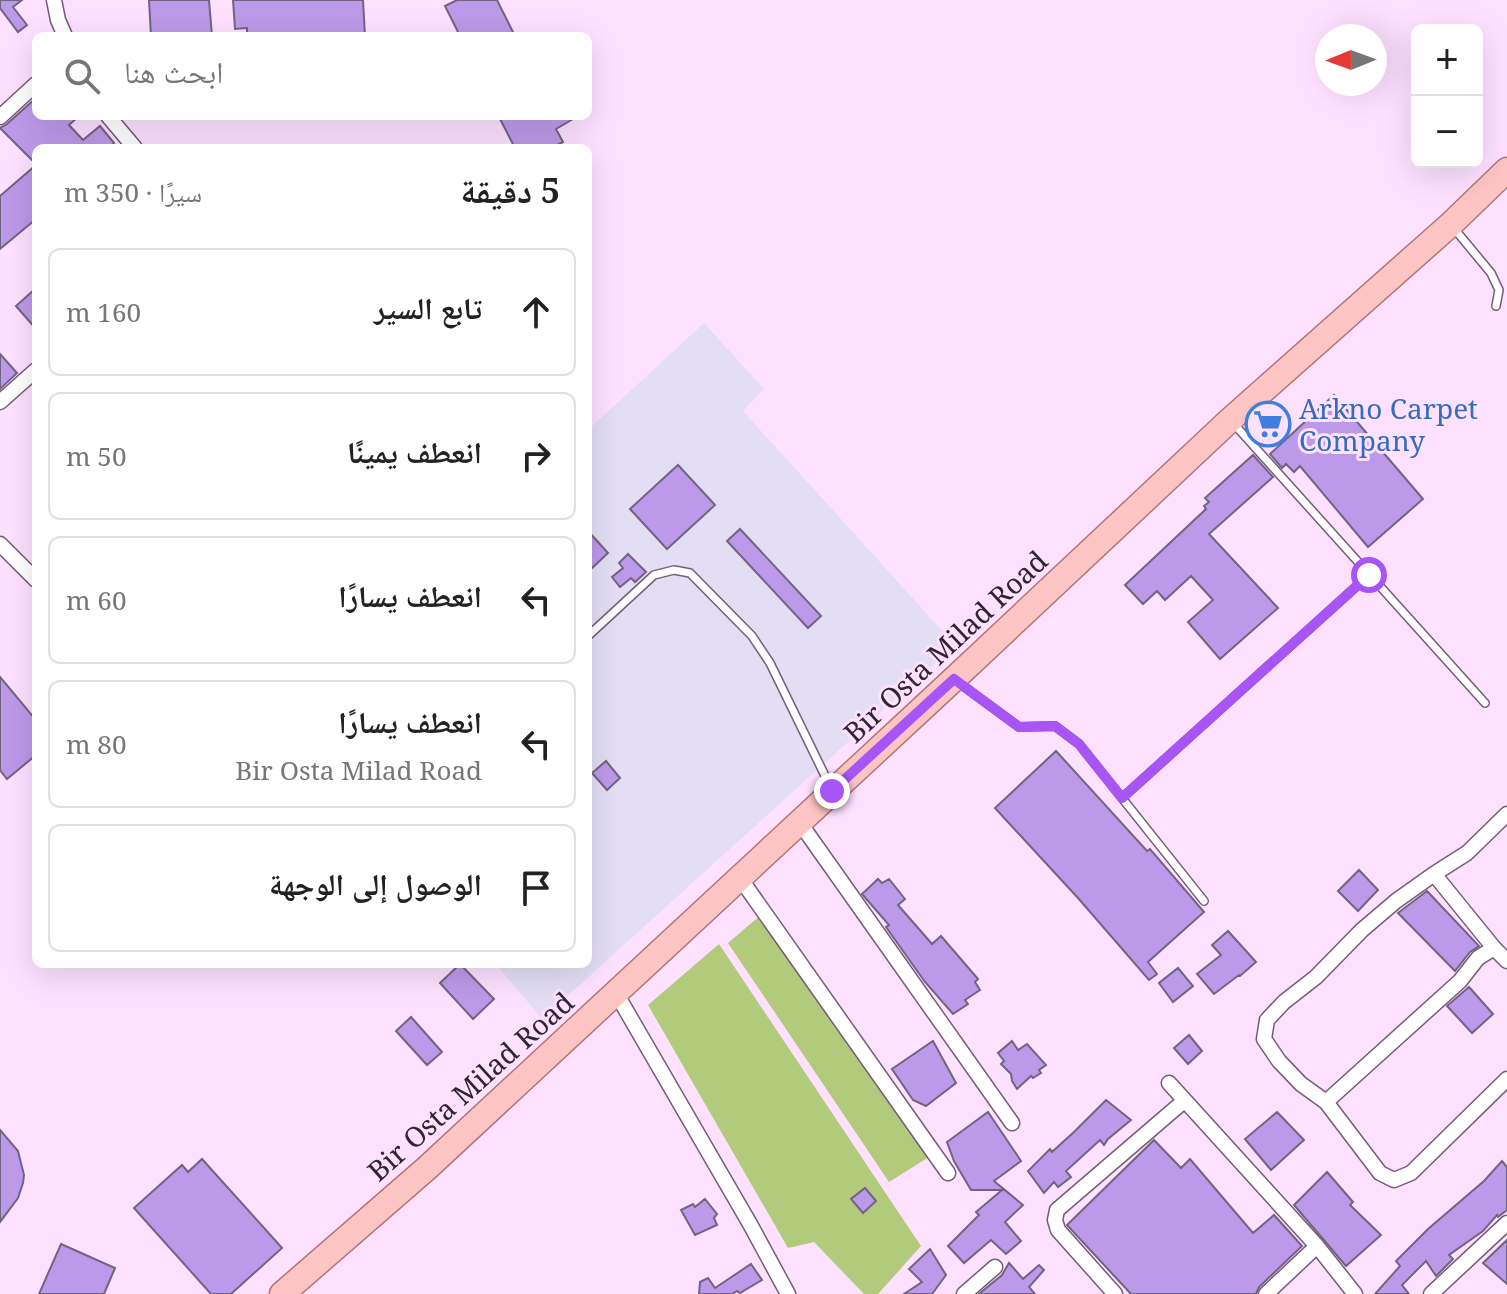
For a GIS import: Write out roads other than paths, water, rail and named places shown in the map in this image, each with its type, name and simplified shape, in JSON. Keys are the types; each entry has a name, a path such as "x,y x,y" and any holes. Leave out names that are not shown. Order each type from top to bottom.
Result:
{"main road":[{"name":"Bir Osta Milad Road","path":"282,1294 427,1168 1230,420 1451,224 1507,170"}],"street":[{"path":"54,0 63,32"},
{"path":"0,117 32,88"},
{"path":"111,120 132,144"},
{"path":"0,402 32,374"},
{"path":"0,544 32,576"},
{"path":"1507,814 1467,853 1396,901 1316,977 1284,1002 1267,1020 1264,1039 1301,1084 1326,1102 1380,1173 1394,1180 1411,1173 1507,1079"},
{"path":"800,823 1012,1123"},
{"path":"1434,874 1507,961"},
{"path":"740,878 948,1173"},
{"path":"1326,1102 1460,981 1478,958 1494,948"},
{"path":"616,993 788,1294"},
{"path":"1169,1083 1317,1246 1355,1294"},
{"path":"1115,1294 1058,1230 1055,1220 1057,1210 1184,1101"},
{"path":"1431,1294 1507,1223"},
{"path":"1266,1294 1317,1246"},
{"path":"964,1294 995,1267"}],"lane":[{"path":"1451,224 1491,273 1499,290 1496,306"},
{"path":"1230,420 1485,703"},
{"path":"592,632 654,575 674,570 690,573 752,636 770,663 832,791"},
{"path":"1122,798 1369,575"},
{"path":"954,679 1019,727 1055,726 1079,744 1204,901"}],"place":[{"name":"Arkno Carpet Company","path":"1268,424"}]}
